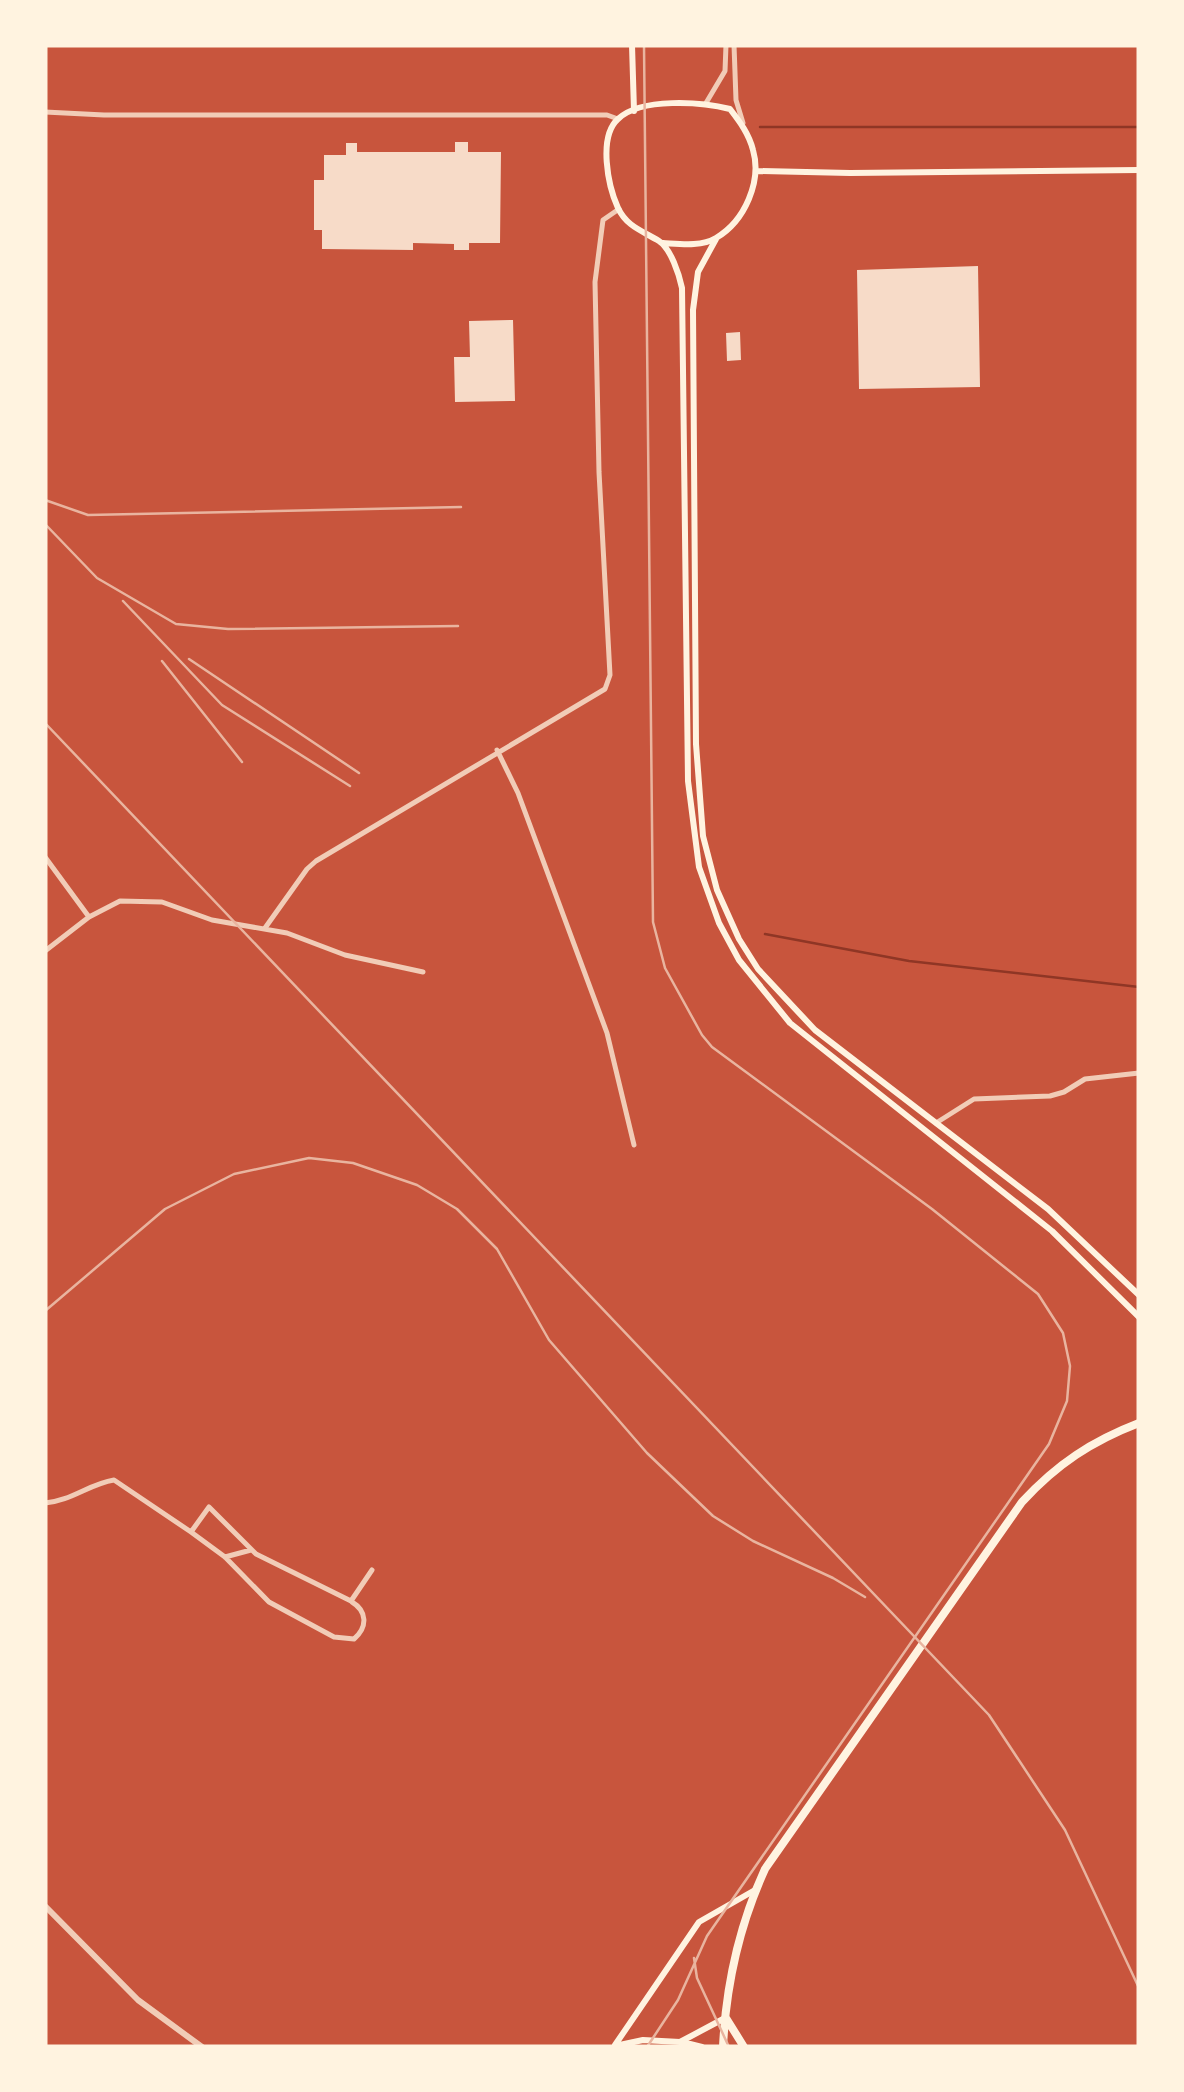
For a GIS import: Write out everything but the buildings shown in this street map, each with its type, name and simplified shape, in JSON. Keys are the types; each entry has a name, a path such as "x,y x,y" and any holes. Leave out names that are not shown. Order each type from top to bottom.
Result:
{"main road":[{"path":"632,45 634,111"},
{"path":"716,238 690,245 663,243 629,224 619,209 607,154 609,134 618,119 634,111 670,104 706,103 730,109 746,130 756,170 750,198 716,238 698,272 692,310 696,744 708,862 740,939 784,1000 830,1042 1048,1209 1139,1295"},
{"path":"756,170 1139,170"},
{"path":"663,243 678,272 684,309 686,750 690,810 698,867 719,923 750,976 790,1024 1052,1231 1139,1317"},
{"path":"724,2047 736,1946 766,1869 1022,1502 1065,1460 1098,1440 1139,1423"},
{"path":"615,2046 699,1922 756,1889"},
{"path":"680,2042 726,2018"},
{"path":"726,2018 744,2047"},
{"path":"615,2046 643,2040 702,2047"}],"street":[{"path":"706,103 725,70 730,45"},
{"path":"730,45 736,100 746,130"},
{"path":"45,112 588,114 618,119"},
{"path":"264,928 316,861 605,688 610,676 599,472 595,282 603,220 619,209"},
{"path":"497,750 518,793 607,1033 634,1145"},
{"path":"45,857 88,917"},
{"path":"45,951 88,917 120,901 162,902 212,920 306,938 345,956 423,972"},
{"path":"936,1123 974,1099 1050,1096 1085,1079 1139,1073"},
{"path":"45,1503 67,1500 99,1482 114,1480 225,1557 268,1602 344,1640 362,1633 362,1608 252,1550 210,1507 191,1532"},
{"path":"225,1557 252,1550"},
{"path":"352,1601 372,1570"},
{"path":"45,1906 138,2000 196,2046"}],"waterway":[{"path":"760,127 1139,127"},
{"path":"765,934 909,961 1139,987"}],"tram line":[{"path":"644,45 653,922 665,968 712,1047 932,1209 1038,1294 1063,1333 1070,1366 1067,1401 1049,1444 707,1936 678,2000 647,2047"},
{"path":"694,1958 697,1978 729,2047"}],"railway":[{"path":"45,500 88,515 461,507"},
{"path":"45,524 97,578 176,624 228,629 458,626"},
{"path":"123,601 222,705 350,786"},
{"path":"189,659 359,773"},
{"path":"162,661 242,762"},
{"path":"45,723 989,1715 1065,1830 1139,1988"},
{"path":"45,1311 165,1209 234,1174 309,1158 353,1163 417,1185 457,1209 497,1249 549,1340 647,1453 713,1516 753,1541 865,1597"}]}
